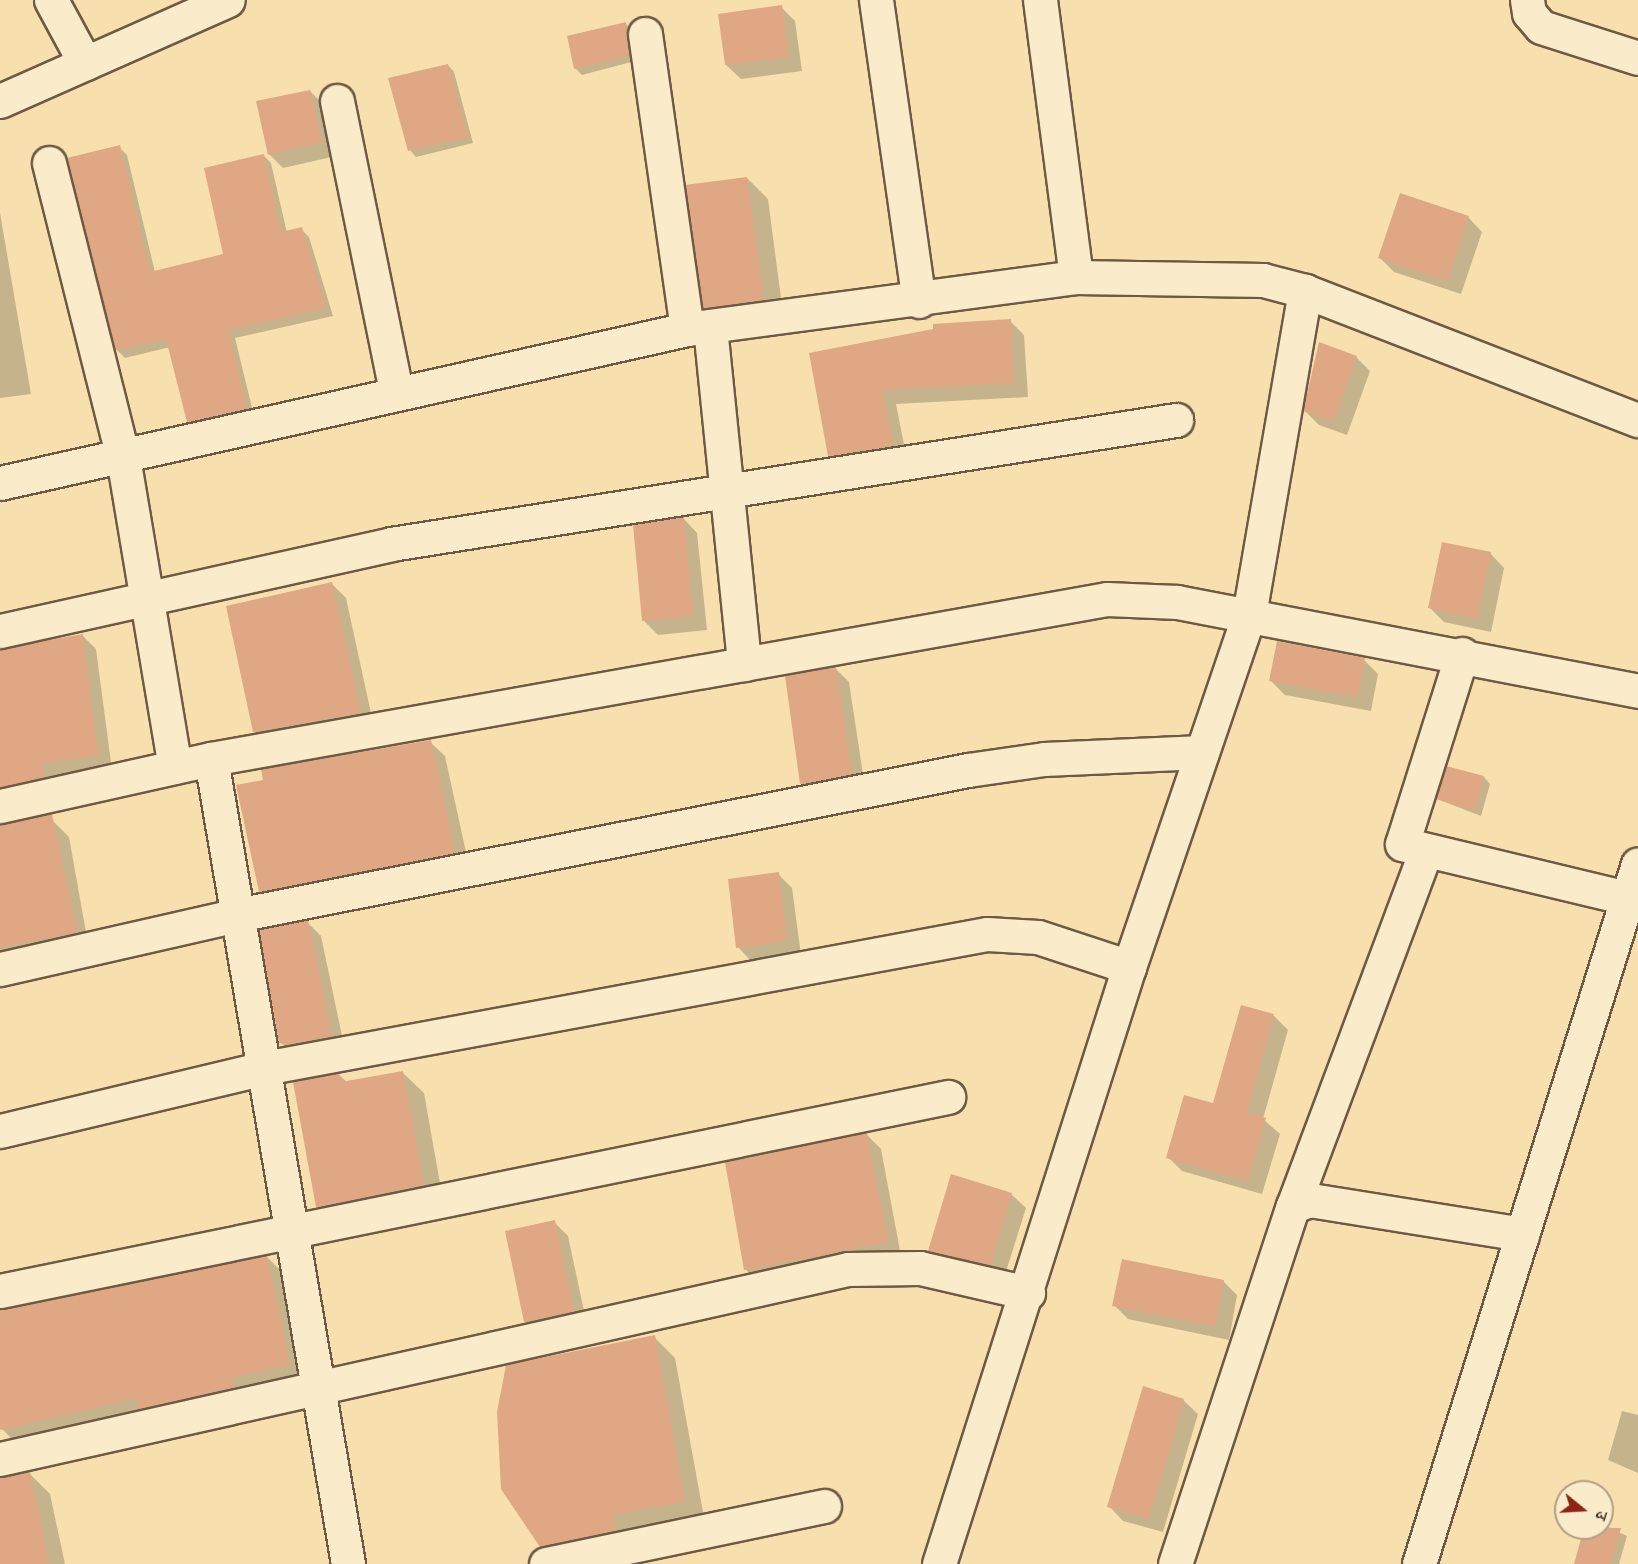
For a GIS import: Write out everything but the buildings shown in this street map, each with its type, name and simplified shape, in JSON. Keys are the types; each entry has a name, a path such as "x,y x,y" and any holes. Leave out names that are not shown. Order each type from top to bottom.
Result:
{"street":[{"path":"51,0 84,63"},
{"path":"0,101 228,0"},
{"path":"876,0 919,301"},
{"path":"1040,0 1076,277"},
{"path":"1527,0 1529,14 1541,27 1638,58"},
{"path":"645,34 699,328 724,490 744,664"},
{"path":"337,101 396,392"},
{"path":"49,163 123,457 149,598 175,767"},
{"path":"0,483 123,457 396,392 699,328 919,301 1076,277 1263,280 1305,291 1638,420"},
{"path":"939,1564 1028,1293 1129,968 1249,615 1305,291"},
{"path":"0,631 391,544 1176,420"},
{"path":"0,806 211,759 1107,599 1177,602 1462,654 1638,692"},
{"path":"1462,654 1402,844 1425,853 1628,898"},
{"path":"0,969 237,915 968,770 1044,759 1202,752"},
{"path":"211,759 348,1564"},
{"path":"1175,1564 1293,1206 1425,853"},
{"path":"1419,1564 1638,864"},
{"path":"0,1131 264,1068 987,934 1038,937 1129,968"},
{"path":"0,1291 290,1228 948,1097"},
{"path":"1293,1206 1310,1200 1522,1234"},
{"path":"0,1459 316,1385 848,1269 920,1268 1028,1293"},
{"path":"546,1564 824,1506"}]}
